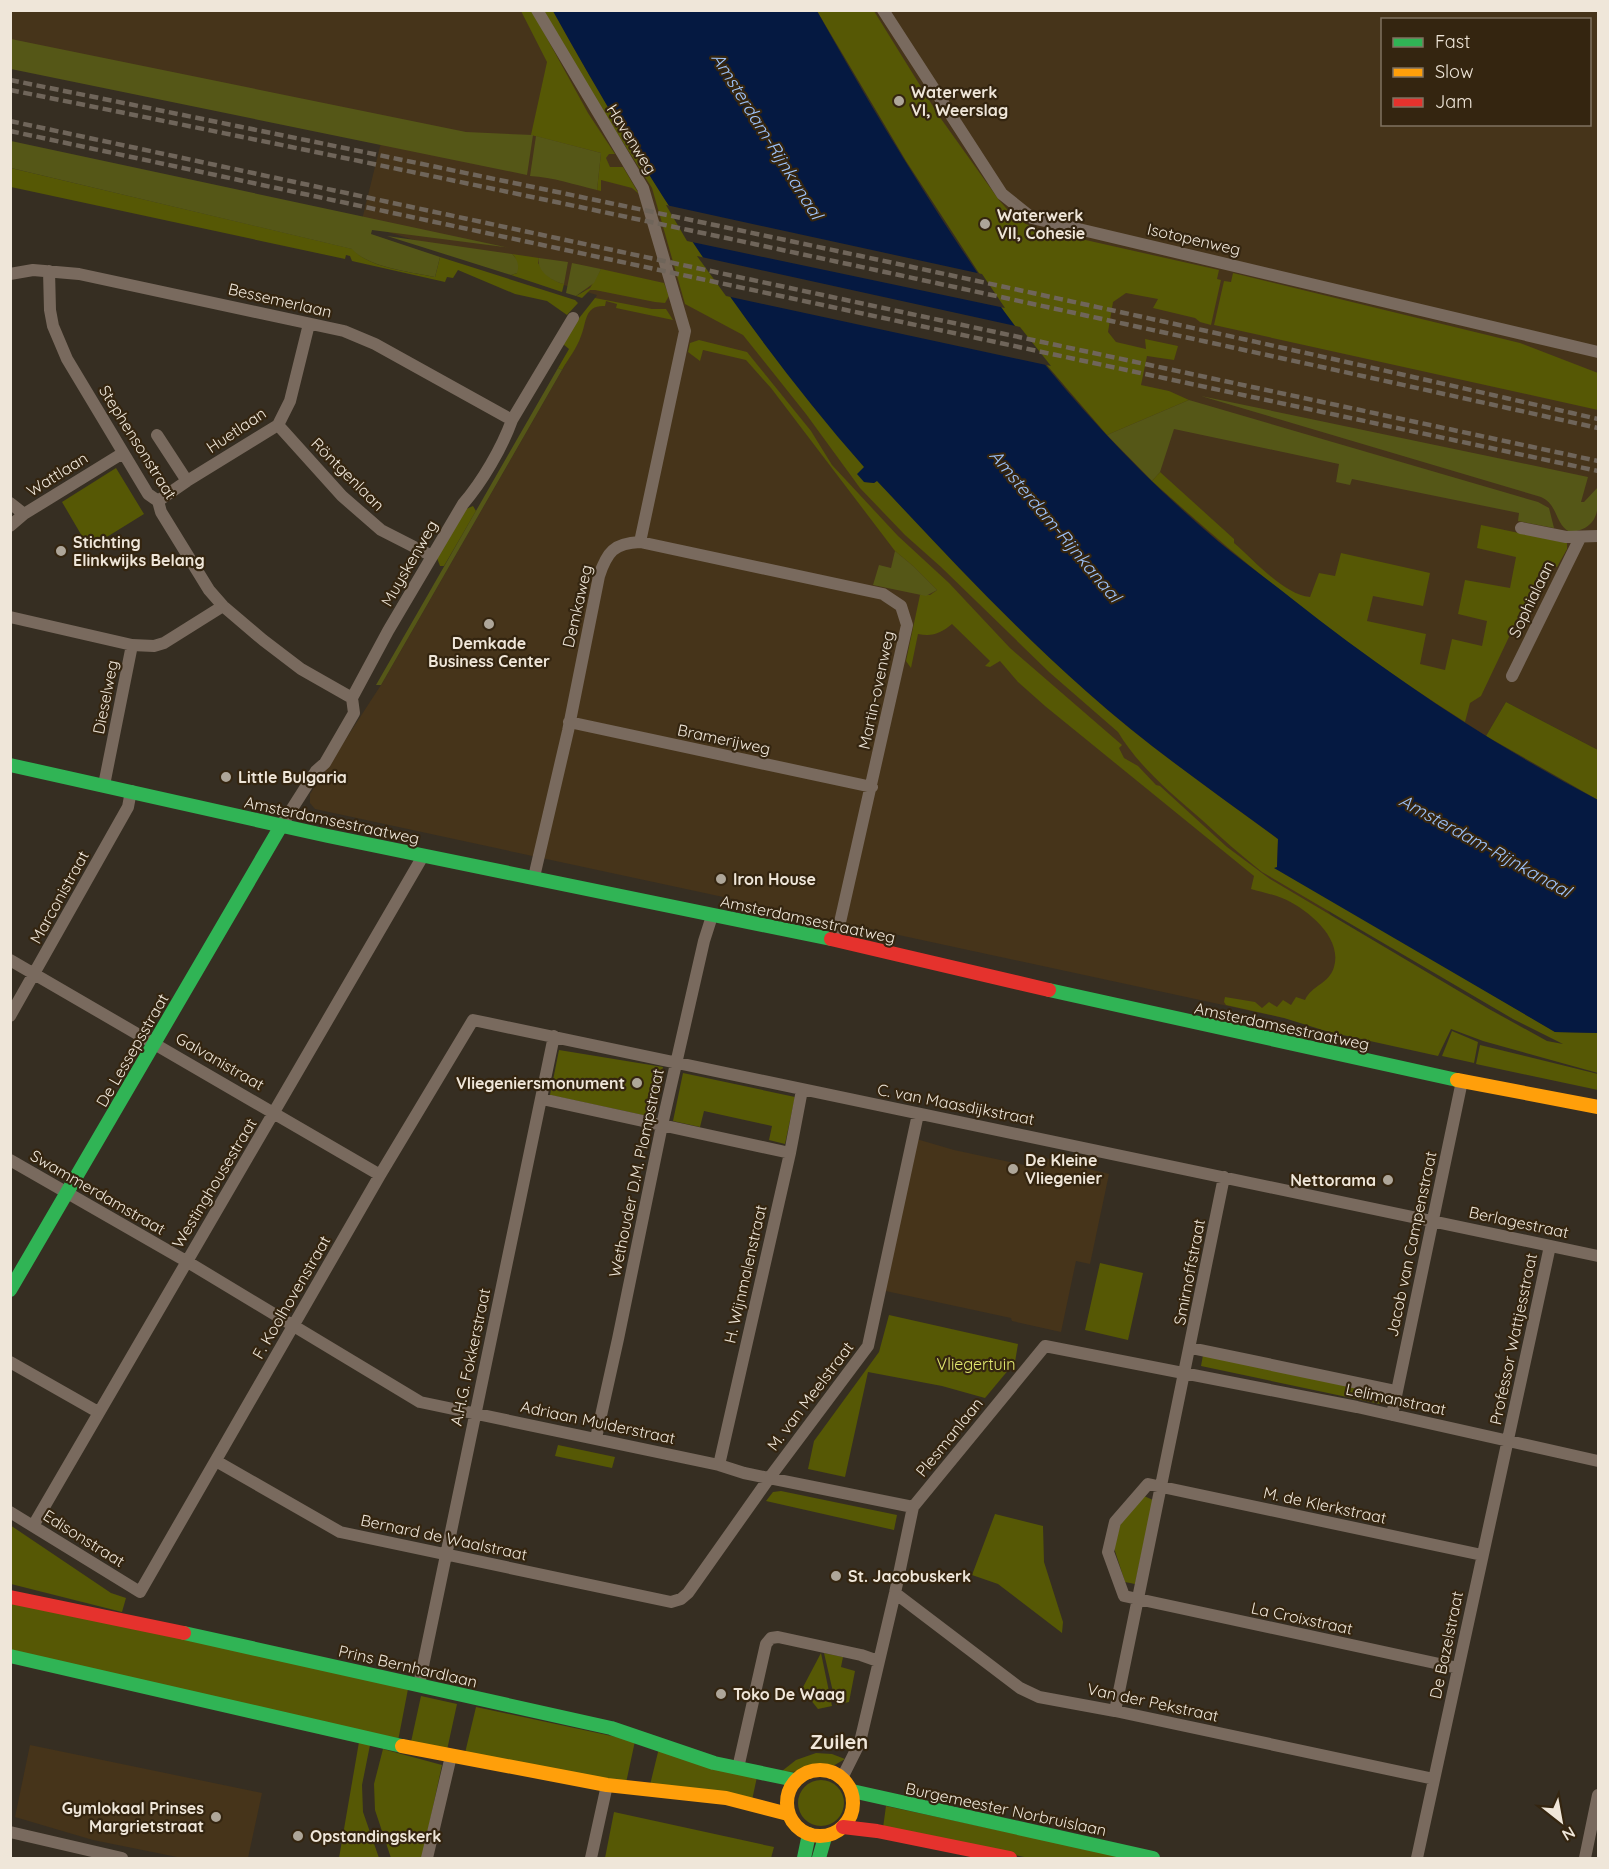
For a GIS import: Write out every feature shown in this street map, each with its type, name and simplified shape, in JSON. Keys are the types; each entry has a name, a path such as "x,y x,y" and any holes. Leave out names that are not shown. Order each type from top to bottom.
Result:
{"main road":[{"name":"Amsterdamsestraatweg","path":"10,765 281,826 836,940 1188,1022 1462,1081 1599,1107"},
{"name":"De Lessepsstraat","path":"10,1290 243,893 260,858 281,826"},
{"name":"Prins Bernhardlaan","path":"10,1597 135,1622 611,1728 714,1763 795,1780"},
{"path":"10,1656 378,1742 607,1785 726,1798 788,1814"},
{"path":"818,1770 831,1771 842,1778 852,1791 854,1804 851,1817 843,1827 825,1837 801,1830 788,1814 786,1802 795,1780 806,1773 818,1770"},
{"name":"Burgemeester Norbruislaan","path":"852,1791 1153,1858"},
{"path":"843,1827 877,1831 985,1856 1010,1858"},
{"path":"804,1858 809,1834"},
{"path":"819,1858 825,1837"}],"street":[{"name":"Havenweg","path":"537,10 643,188 685,331 640,543"},
{"name":"Isotopenweg","path":"883,10 1002,194 1032,218 1599,352"},
{"name":"Bessemerlaan","path":"14,271 49,271 90,276 344,331 375,344 512,420"},
{"name":"Stephensonstraat","path":"49,271 50,310 53,326 67,359 148,494 158,501 161,512 209,590 223,606 301,669 352,698"},
{"name":"Muyskenweg","path":"281,826 316,771 324,763 354,712 352,698 432,556 507,434 512,420 573,318"},
{"name":"Huetlaan","path":"158,501 278,424 290,401 309,324"},
{"name":"Röntgenlaan","path":"278,424 342,496 381,530 432,556"},
{"path":"157,435 187,482"},
{"name":"Wattlaan","path":"10,526 24,514 123,453"},
{"path":"10,503 24,514"},
{"path":"1521,528 1566,537 1599,536"},
{"name":"Sophialaan","path":"1512,676 1580,538"},
{"name":"Demkaweg","path":"534,877 605,557 623,543 640,543"},
{"name":"Martin-ovenweg","path":"640,543 883,594 901,606 907,625 836,940"},
{"name":"Dieselweg","path":"104,785 132,645 154,646 164,643 223,606"},
{"path":"10,617 132,645"},
{"name":"Bramerijweg","path":"569,722 872,788"},
{"name":"Marconistraat","path":"10,1016 128,807 131,791"},
{"name":"Westinghousestraat","path":"33,1526 423,856"},
{"name":"Wethouder D.M. Plompstraat","path":"596,1438 662,1125 712,916"},
{"name":"Galvanistraat","path":"10,960 155,1042 380,1175"},
{"name":"C. van Maasdijkstraat","path":"473,1020 1433,1221"},
{"name":"F. Koolhovenstraat","path":"140,1592 380,1175 473,1020"},
{"name":"A.H.G. Fokkerstraat","path":"419,1685 554,1036"},
{"name":"Jacob van Campenstraat","path":"1392,1415 1462,1081"},
{"name":"H. Wijnmalenstraat","path":"719,1465 790,1154 802,1090"},
{"path":"542,1099 790,1154"},
{"name":"M. van Meelstraat","path":"681,1599 688,1593 770,1477 868,1346 918,1114"},
{"name":"Swammerdamstraat","path":"10,1160 293,1327"},
{"name":"Smirnoffstraat","path":"1115,1710 1191,1348 1224,1177"},
{"name":"Berlagestraat","path":"1433,1221 1599,1256"},
{"name":"Professor Wattjesstraat","path":"1508,1440 1550,1246"},
{"name":"Adriaan Mulderstraat","path":"293,1327 420,1402 596,1438 719,1465 744,1473 913,1507"},
{"name":"Plesmanlaan","path":"842,1778 860,1742 913,1507 1045,1346 1185,1373"},
{"name":"Lelimanstraat","path":"1191,1348 1396,1391"},
{"path":"10,1362 98,1413"},
{"name":"Lelimanstraat","path":"1185,1373 1392,1415 1599,1461"},
{"name":"De Bazelstraat","path":"1417,1858 1508,1440"},
{"name":"Bernard de Waalstraat","path":"216,1461 339,1532 671,1602 681,1599"},
{"path":"1139,1600 1124,1596 1108,1552 1115,1522 1148,1484 1162,1487"},
{"name":"M. de Klerkstraat","path":"1162,1487 1482,1555"},
{"name":"Edisonstraat","path":"10,1512 140,1592"},
{"name":"Van der Pekstraat","path":"895,1593 1020,1688 1039,1697 1115,1710 1434,1779"},
{"name":"La Croixstraat","path":"1139,1600 1458,1668"},
{"path":"738,1768 766,1644 771,1638 778,1637 878,1660"},
{"path":"427,1858 451,1756"},
{"path":"591,1858 607,1785"},
{"path":"1585,1858 1599,1796"},
{"path":"10,1832 122,1858"}],"shaded area":[{"path":"10,11 553,11 669,206 711,270 777,362 954,563 1278,839 1347,938 1344,982 1284,1018 315,809 310,803 310,794 381,685 574,349 580,321 597,295 361,224 384,130 11,55"},
{"path":"817,11 1598,11 1598,750 1506,702 1486,736 1333,631 1218,541 1152,481 1065,387"},
{"path":"11,39 466,132 533,135 527,175 11,69"},
{"path":"536,136 601,153 597,190 530,176"},
{"path":"11,141 520,249 372,230 371,234 440,257 435,277 403,271 369,261 352,249 11,168"},
{"path":"387,236 512,254 517,262 518,270 517,273 511,275"},
{"path":"539,258 568,262 564,284 542,271"},
{"path":"572,263 601,269 594,283 576,296 566,293"},
{"path":"558,368 562,370 381,685 376,685"},
{"path":"1201,396 1588,477 1581,502 1584,502 1598,487 1597,511 1591,523 1586,527 1570,532 1562,525 1551,504 1541,497"},
{"path":"1189,400 1538,502 1549,508 1554,528 1518,521 1519,513 1352,479 1350,485 1336,482 1339,464 1174,429 1160,472 1152,481 1107,435"},
{"path":"895,551 937,590 926,596 873,585 879,565 891,568"},
{"path":"913,1138 954,1150 1043,1169 1045,1158 1109,1174 1090,1264 1076,1261 1061,1332 1012,1321 1011,1318 881,1290"},
{"path":"30,1745 262,1793 248,1858 182,1858 93,1840 15,1817"}],"green space":[{"path":"521,11 532,11 588,113 615,154 609,154 606,158 610,167 623,167 639,194 632,188 601,180 601,191 597,190 601,153 531,135 547,62"},
{"path":"544,11 553,11 622,131 736,304 820,414 865,467 864,482 874,483 877,480 1005,614 1109,711 1278,839 1277,867 1555,1032 1598,1033 1598,1073 1483,1041 1451,1029 1438,1056 1329,1032 1284,1018 1226,1005 1225,997 1255,1002 1262,1008 1269,1002 1277,1007 1283,1000 1291,1005 1296,997 1305,1000 1332,973 1335,956 1328,935 1302,909 1278,897 1251,889 1254,876 1045,706 1018,682 1000,661 990,667 985,666 990,661 952,624 936,634 918,634 911,668 906,661 920,595 930,595 937,590 895,551 771,388 746,360 703,350 700,361 688,352 690,343 699,340 747,352 811,431 832,465 898,536 949,583 1010,648 1122,745 1119,748 1124,758 1138,766 1156,785 1160,786 1227,847 1270,879 1489,1009 1547,1041 1563,1044 1513,1019 1262,872 1167,790 1136,757 1118,732 1049,672 905,535 860,488 806,414 743,335 685,304 652,188 591,92"},
{"path":"817,11 874,11 939,116 1013,216 1041,230 1219,270 1217,279 1221,280 1211,325 1195,318 1153,308 1158,299 1126,293 1113,302 1108,332 1116,342 1146,349 1145,339 1178,346 1174,360 1147,356 1141,385 1169,391 1189,400 1107,435 1032,348 1003,310 906,161"},
{"path":"11,168 353,249 369,261 403,271 435,277 440,257 575,300 578,303 567,315 547,301 515,294 458,270 453,278 447,277 445,282 352,261 350,256 346,255 345,259 11,187"},
{"path":"512,254 539,258 538,263 546,273 555,281 564,284 562,292 511,275 517,273 515,257"},
{"path":"601,269 664,283 669,296 665,303 595,290 590,290 582,298 576,296 590,288"},
{"path":"1233,273 1520,343 1598,373 1598,410 1214,325 1224,281 1231,282"},
{"path":"595,298 652,309 666,309 673,320 616,308 617,304 606,301 605,306 593,308 587,315 575,349 562,370 558,368 569,349 563,344 576,322"},
{"path":"116,468 144,514 89,548 62,502"},
{"path":"1160,472 1234,539 1234,543 1270,576 1300,595 1310,597 1319,573 1335,576 1341,553 1430,573 1423,606 1373,596 1367,621 1426,634 1420,664 1445,670 1452,639 1482,646 1487,621 1458,614 1465,580 1510,588 1516,557 1477,548 1481,525 1567,543 1567,549 1557,567 1543,565 1481,696 1470,703 1465,722 1383,667 1265,578 1152,481"},
{"path":"473,506 476,511 444,566 440,566 437,558 466,509"},
{"path":"1506,702 1598,750 1598,800 1486,736"},
{"path":"1452,1031 1478,1042 1474,1063 1442,1056"},
{"path":"1480,1045 1598,1074 1598,1090 1476,1064"},
{"path":"559,1050 663,1067 652,1117 550,1095"},
{"path":"683,1073 795,1097 785,1144 769,1140 772,1126 704,1111 700,1127 673,1121"},
{"path":"1100,1263 1143,1273 1128,1340 1085,1330"},
{"name":"Vliegertuin","path":"889,1315 1018,1344 1015,1362 985,1398 942,1386 868,1372 845,1477 808,1469 814,1441 879,1352"},
{"path":"1203,1355 1384,1393 1380,1404 1201,1366"},
{"path":"558,1445 615,1457 612,1468 555,1456"},
{"path":"781,1491 897,1515 894,1530 766,1501 773,1492"},
{"path":"1144,1496 1153,1500 1135,1584 1125,1582 1114,1548 1121,1522"},
{"path":"995,1514 1043,1526 1044,1562 1063,1622 1062,1633 998,1584 972,1575"},
{"path":"10,1525 111,1593 126,1598 122,1612 11,1584"},
{"path":"11,1601 408,1689 398,1741 11,1650"},
{"path":"821,1653 832,1706 818,1709 802,1689"},
{"path":"824,1653 843,1657 841,1667 855,1671 849,1702 836,1705"},
{"path":"421,1696 457,1704 447,1750 411,1742"},
{"path":"476,1707 635,1741 626,1783 465,1753"},
{"path":"359,1742 370,1745 362,1785 363,1812 379,1858 339,1858"},
{"path":"659,1748 757,1777 752,1800 650,1785"},
{"path":"383,1749 442,1765 422,1858 391,1858 375,1810 374,1784"},
{"path":"816,1753 832,1754 845,1759 833,1766 814,1764 794,1772 782,1771 796,1760"},
{"path":"821,1780 837,1787 844,1803 837,1819 821,1826 805,1819 798,1803 805,1787"},
{"path":"886,1806 1128,1858 1029,1858 883,1828"},
{"path":"614,1812 774,1847 771,1858 605,1858"}],"water":[{"name":"Amsterdam-Rijnkanaal","path":"553,11 817,11 903,158 1002,308 1073,398 1120,449 1219,542 1364,654 1478,731 1598,800 1598,1033 1555,1032 1274,868 1277,867 1278,839 1109,711 1005,615 877,481 864,482 857,474 864,467 776,359 696,247 622,131"}],"pier":[{"path":"666,205 982,274 1005,308 687,241"},
{"path":"697,256 1020,327 1051,366 726,296"}],"railway":[{"path":"10,80 806,244 1598,419"},
{"path":"10,90 805,255 1598,428"},
{"path":"10,121 1598,461"},
{"path":"10,131 1598,471"}],"traffic: fast":[{"path":"10,765 328,836 831,939"},
{"path":"10,1290 281,826"},
{"path":"1049,990 1457,1080"},
{"path":"184,1633 611,1728 714,1763 795,1780"},
{"path":"10,1656 402,1746"},
{"path":"852,1791 1153,1858"},
{"path":"804,1858 809,1834"},
{"path":"819,1858 825,1837"}],"traffic: slow":[{"path":"1457,1080 1598,1107"},
{"path":"402,1746 607,1785 726,1798 788,1814"},
{"path":"814,1770 826,1770 838,1775 848,1785 853,1803 851,1816 838,1831 826,1836 814,1836 802,1831 792,1821 787,1809 787,1797 792,1785 802,1775 814,1770"}],"traffic: jam":[{"path":"831,939 1049,990"},
{"path":"10,1597 184,1633"},
{"path":"843,1827 877,1831 1010,1858"}],"place":[{"name":"Waterwerk VI, Weerslag","path":"899,101"},
{"name":"Waterwerk VII, Cohesie","path":"985,224"},
{"name":"Stichting Elinkwijks Belang","path":"61,551"},
{"name":"Demkade Business Center","path":"489,624"},
{"name":"Little Bulgaria","path":"226,777"},
{"name":"Iron House","path":"721,879"},
{"name":"Vliegeniersmonument","path":"637,1083"},
{"name":"De Kleine Vliegenier","path":"1013,1169"},
{"name":"Nettorama","path":"1388,1180"},
{"name":"St. Jacobuskerk","path":"836,1576"},
{"name":"Toko De Waag","path":"721,1694"},
{"name":"Gymlokaal Prinses Margrietstraat","path":"216,1817"},
{"name":"Opstandingskerk","path":"298,1836"}],"district":[{"name":"Zuilen","path":"839,1742"}]}
